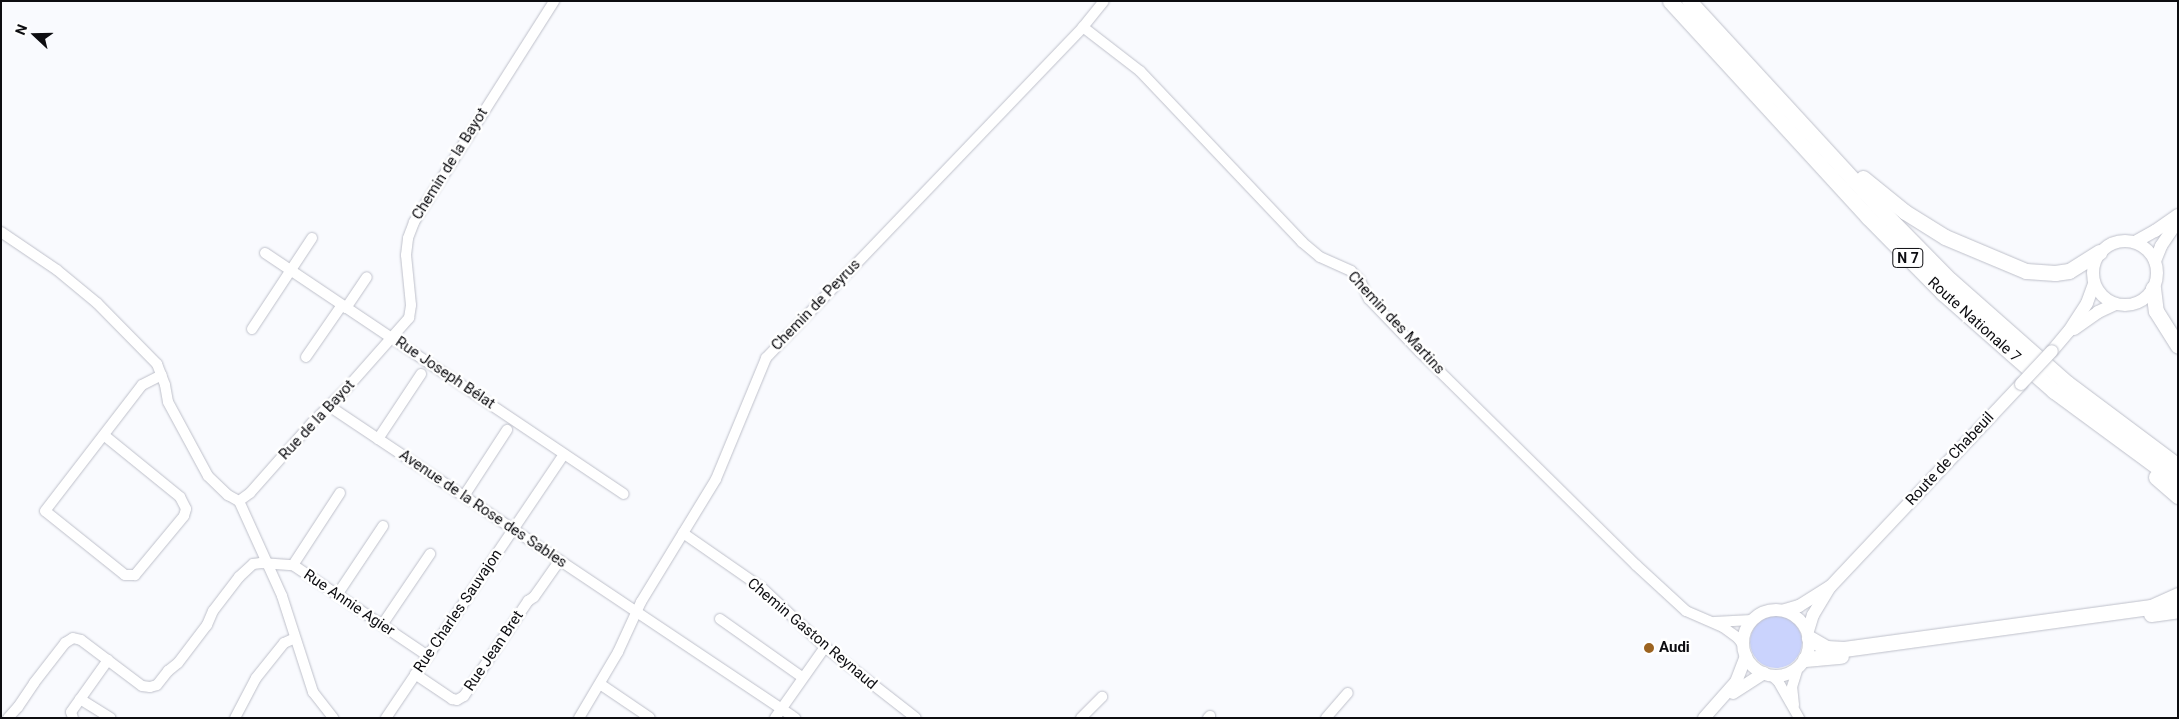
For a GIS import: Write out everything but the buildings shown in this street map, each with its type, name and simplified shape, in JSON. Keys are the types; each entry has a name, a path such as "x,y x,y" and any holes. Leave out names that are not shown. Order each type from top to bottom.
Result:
{"highway":[{"name":"Route Nationale 7","path":"1670,1 1868,217 1943,292 2054,391 2178,482"},
{"name":"Route Nationale 7","path":"1689,1 1917,247 1983,311 2067,383 2178,466"},
{"path":"1819,143 1890,201 1929,228 1963,246 2011,266 2037,273 2055,273 2078,267 2100,252"},
{"path":"2153,288 2156,311 2178,346"},
{"path":"2143,458 2150,473 2178,496"},
{"path":"1809,635 1826,648 1844,649 2151,607 2178,595"},
{"path":"1802,663 2178,610"}],"main road":[{"path":"2135,242 2151,234 2178,214"},
{"path":"2155,261 2161,246 2178,221"},
{"path":"2069,332 2087,303 2094,284 2093,268 2100,252 2116,241 2135,242 2147,249 2155,261 2157,270 2153,288 2149,294 2137,303 2115,304 2102,296 2094,284"},
{"path":"2069,332 2098,312 2115,304"},
{"name":"Route de Chabeuil","path":"1830,587 2069,332"},
{"path":"1768,674 1750,663 1745,650 1744,636 1752,620 1767,610 1785,610 1798,606 1830,587"},
{"path":"1715,707 1746,683 1768,674 1789,673 1802,663 1809,649 1809,635 1813,615 1830,587"},
{"path":"1785,610 1794,614 1809,635"},
{"path":"1704,718 1736,682 1745,650"}],"street":[{"name":"Chemin de la Bayot","path":"392,338 411,312 406,255 408,238 414,222 554,1"},
{"name":"Chemin de Peyrus","path":"580,718 683,532 716,478 762,366 771,351 1083,27 1104,1"},
{"name":"Chemin des Martins","path":"1083,27 1140,71 1302,242 1320,257 1351,271 1360,280 1369,299 1420,352 1636,565 1686,611 1731,632 1745,650"},
{"path":"1,232 57,270 97,303 149,354 162,375 168,402 208,476 228,495 239,501 282,596 313,692 333,718"},
{"path":"252,330 312,238"},
{"name":"Rue Joseph Bélat","path":"265,253 624,494"},
{"path":"306,357 366,276"},
{"name":"Rue de la Bayot","path":"239,501 250,493 392,338"},
{"path":"378,439 421,374"},
{"path":"105,436 180,497 186,509 184,516 139,573 131,576 125,575 45,512 105,436 142,385 162,375"},
{"name":"Avenue de la Rose des Sables","path":"329,406 795,718"},
{"path":"464,496 507,430"},
{"name":"Rue Charles Sauvajon","path":"386,718 564,454"},
{"path":"293,565 340,493"},
{"path":"337,595 383,526"},
{"name":"Chemin Gaston Reynaud","path":"683,532 762,588 825,647 916,718"},
{"path":"382,625 430,554"},
{"name":"Rue Jean Bret","path":"415,674 452,699 457,700 464,696 528,601 534,597 560,560"},
{"path":"8,718 65,643 73,638 81,640 142,686 150,687 157,684 178,663 207,625 213,611 239,576 254,564 267,563"},
{"name":"Rue Annie Agier","path":"267,563 293,565 428,656"},
{"path":"720,619 802,677"},
{"name":"Chemin des Martins","path":"1708,622 1752,620"},
{"path":"235,718 256,678 284,643 295,638"},
{"path":"775,718 802,677 825,647"},
{"path":"73,718 71,712 108,660"},
{"path":"1797,715 1792,687 1802,663"},
{"path":"1768,674 1778,681 1797,715"},
{"path":"600,684 650,718"},
{"path":"1326,718 1348,693"},
{"path":"1081,718 1102,697"},
{"path":"80,699 110,718"}],"shaded area":[{"path":"1776,616 1790,620 1798,628 1802,642 1798,656 1790,664 1776,668 1762,664 1754,656 1750,642 1754,628 1762,620"}],"place":[{"name":"Audi","path":"1649,648"}]}
